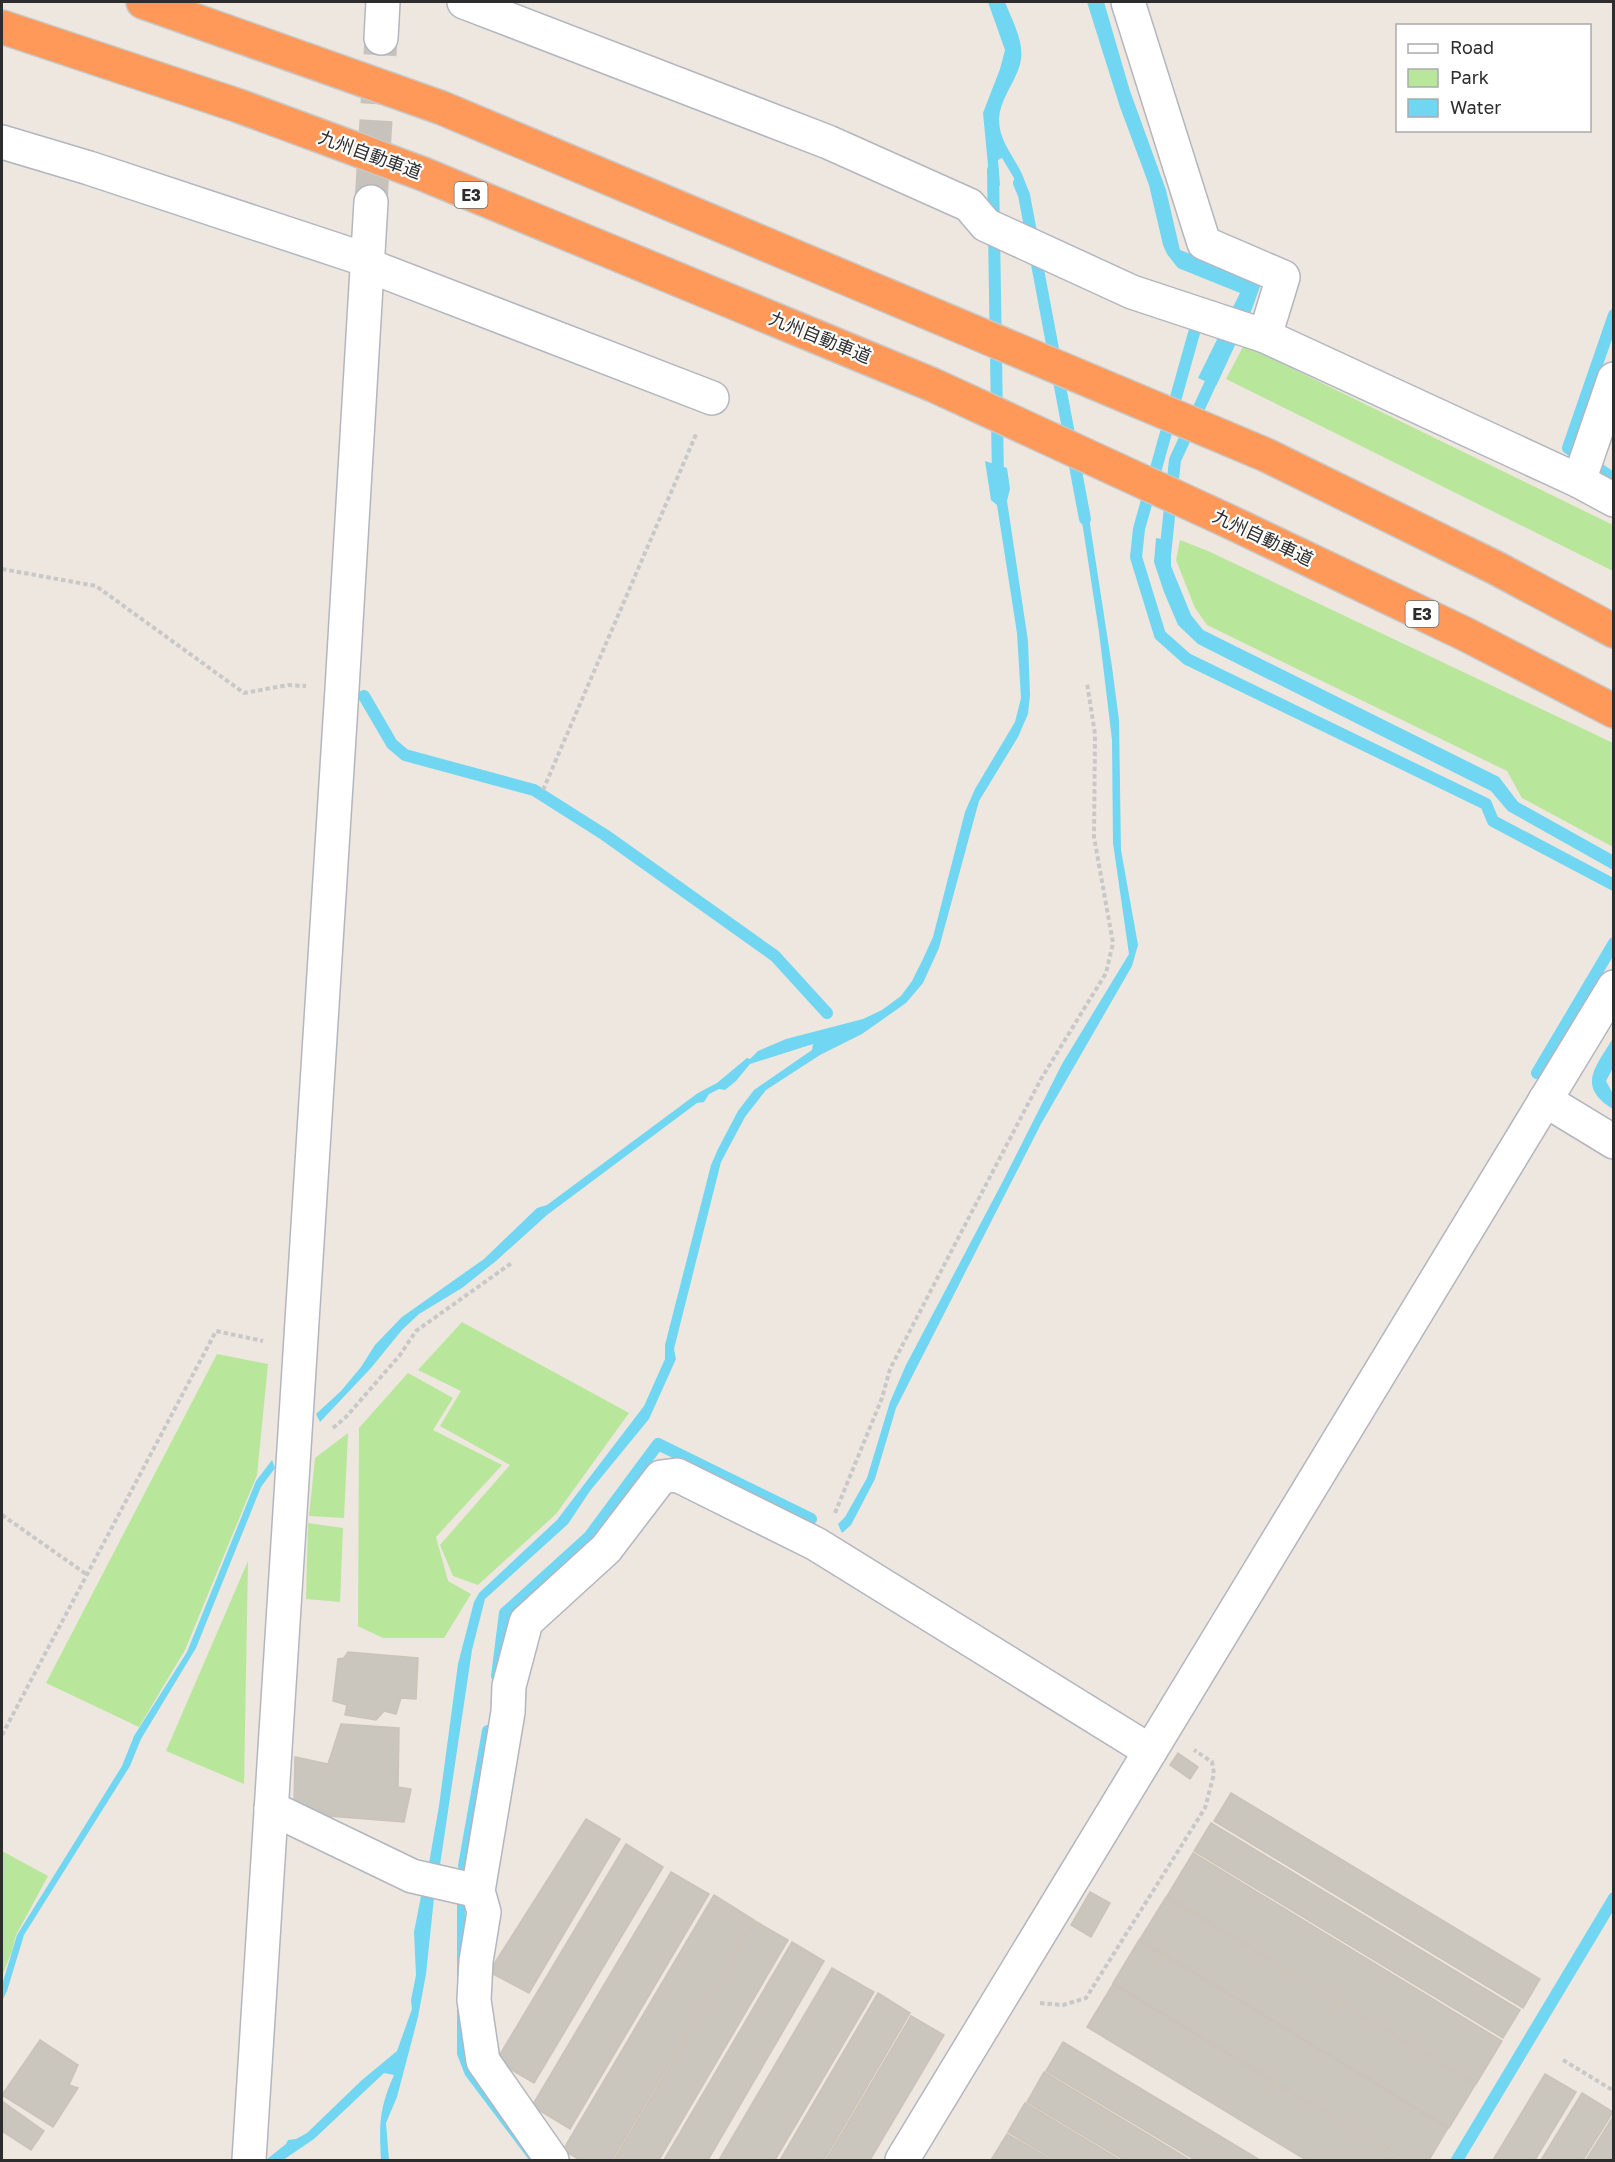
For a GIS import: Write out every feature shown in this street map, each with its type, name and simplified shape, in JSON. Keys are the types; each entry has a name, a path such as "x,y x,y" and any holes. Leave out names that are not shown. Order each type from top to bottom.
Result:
{"highway":[{"path":"143,2 442,108 1266,454 1496,568 1614,631"},
{"name":"九州自動車道","path":"2,27 238,106 423,174 933,385 1228,521 1465,634 1614,711"}],"street":[{"path":"381,39 383,2"},
{"path":"464,2 828,142 969,205 986,225 1132,292 1265,336 1579,481 1614,500"},
{"path":"1128,2 1204,243 1283,278 1265,336"},
{"path":"2,142 89,168 367,262 712,398"},
{"path":"249,2160 371,202"},
{"path":"1579,481 1614,379"},
{"path":"902,2160 1614,987"},
{"path":"1545,1100 1614,1142"},
{"path":"552,2160 483,2061 474,2000 476,1961 484,1912 478,1891 508,1712 509,1686 526,1622 606,1549 661,1477 677,1475 816,1544 1156,1741"},
{"path":"271,1808 412,1876 478,1891"}],"path":[{"path":"543,790 712,398"},
{"path":"2,569 96,586 244,693 288,685 342,689"},
{"path":"816,1544 835,1512 882,1398 890,1369 1041,1079 1106,973 1113,942 1094,837 1095,734 1087,683"},
{"path":"294,1450 317,1442 346,1417 400,1355 416,1331 513,1262"},
{"path":"2,1735 216,1331 300,1348"},
{"path":"2,1515 86,1574"},
{"path":"1005,1991 1045,2004 1063,2005 1086,1998 1205,1808 1214,1774 1212,1762 1156,1741"},
{"path":"1563,2060 1614,2091"}],"green space":[{"path":"1244,345 1613,525 1613,571 1226,379"},
{"path":"1180,540 1208,551 1613,743 1613,847 1522,798 1507,771 1207,625 1195,608 1176,560"},
{"path":"462,1322 629,1413 556,1514 478,1585 453,1576 440,1545 510,1465 440,1426 461,1391 418,1370"},
{"path":"217,1354 268,1364 257,1475 185,1650 139,1727 46,1683"},
{"path":"408,1373 453,1398 433,1430 502,1465 436,1537 448,1581 471,1594 444,1638 383,1638 358,1626 359,1428"},
{"path":"348,1433 344,1518 309,1516 315,1458"},
{"path":"308,1523 343,1528 340,1602 306,1599"},
{"path":"248,1561 244,1784 166,1751"},
{"path":"2,1851 48,1876 16,1935 2,1976"}],"water":[{"path":"988,2 1005,2 1021,45 1019,67 1002,103 999,119 1001,134 1025,182 1028,196 1021,199 1014,178 1002,158 998,160 1000,186 990,186 983,113 1005,50"},
{"path":"1087,2 1104,2 1130,91 1166,190 1180,250 1262,281 1252,309 1216,386 1198,378 1240,293 1178,268 1167,254 1149,185 1120,107"},
{"path":"985,461 1007,468 1010,489 1007,501 1028,641 1030,695 1028,714 1018,737 979,801 939,948 923,983 906,1003 862,1034 820,1055 766,1090 745,1117 721,1162 674,1349 676,1359 649,1419 590,1491 568,1524 485,1599 472,1650 440,1865 429,1863 458,1664 474,1602 479,1593 557,1520 644,1406 665,1359 665,1345 711,1165 718,1149 738,1111 754,1090 812,1050 813,1044 750,1064 725,1090 719,1089 709,1094 704,1102 697,1103 547,1215 462,1288 419,1314 320,1422 316,1414 341,1391 361,1367 375,1345 402,1317 484,1259 537,1208 547,1205 758,1051 786,1039 863,1019 882,1010 901,996 912,981 933,937 965,812 975,789 1015,722 1021,698 1017,633 997,505 991,500"},
{"path":"1079,502 1087,505 1112,667 1119,720 1121,850 1138,945 1132,966 1041,1124 896,1408 875,1479 851,1525 842,1533 838,1524 845,1517 867,1478 890,1402 906,1365 1062,1064 1129,954 1113,843 1112,740 1099,632"},
{"path":"1156,538 1171,541 1171,566 1191,615 1203,630 1499,777 1518,802 1613,855 1613,870 1508,811 1491,791 1198,644 1178,625 1164,592 1154,562"},
{"path":"1613,1038 1613,1068 1606,1081 1613,1094 1613,1109 1602,1101 1592,1084 1596,1067"},
{"path":"272,1460 275,1468 261,1487 196,1648 141,1739 130,1766 24,1935 2,2001 2,1985 17,1935 122,1766 134,1736 187,1652 256,1481"},
{"path":"421,1896 434,1898 426,1974 418,2017 397,2097 386,2123 389,2160 381,2160 380,2127 385,2097 394,2075 384,2073 314,2139 283,2160 266,2160 288,2140 296,2139 307,2133 362,2080 397,2051 412,2009 411,2000 416,1975 414,1932"},
{"path":"457,1901 465,1901 465,2036 538,2160 529,2160 465,2075 457,2054"}],"building":[{"path":"348,1652 418,1658 416,1699 401,1698 396,1714 384,1711 376,1720 345,1715 347,1705 333,1701 338,1659 344,1658"},
{"path":"341,1724 399,1728 398,1787 411,1789 404,1822 328,1816 294,1803 295,1757 328,1764"},
{"path":"1178,1753 1198,1767 1190,1779 1170,1765"},
{"path":"1231,1793 1540,1979 1523,2008 1214,1821"},
{"path":"586,1819 620,1839 529,1993 489,1972"},
{"path":"1211,1823 1520,2010 1503,2038 1194,1851"},
{"path":"626,1844 663,1867 534,2083 496,2061"},
{"path":"1193,1853 1502,2041 1476,2084 1167,1896"},
{"path":"671,1872 709,1894 570,2129 532,2106"},
{"path":"1090,1892 1110,1903 1091,1937 1071,1925"},
{"path":"714,1895 754,1920 612,2160 580,2160 563,2150"},
{"path":"1166,1897 1475,2085 1449,2128 1140,1939"},
{"path":"755,1921 788,1940 659,2160 614,2160"},
{"path":"1139,1940 1448,2128 1429,2160 1405,2160 1113,1983"},
{"path":"792,1942 824,1961 708,2160 664,2160"},
{"path":"832,1968 874,1992 775,2160 719,2160"},
{"path":"1113,1984 1402,2160 1306,2160 1087,2027"},
{"path":"878,1993 910,2013 824,2160 780,2160"},
{"path":"911,2016 944,2035 870,2160 826,2160"},
{"path":"40,2040 78,2065 69,2085 78,2088 53,2127 2,2095"},
{"path":"1063,2042 1260,2160 1195,2160 1046,2071"},
{"path":"1044,2072 1190,2160 1124,2160 1027,2102"},
{"path":"1545,2074 1576,2092 1535,2160 1493,2160"},
{"path":"1582,2093 1613,2112 1583,2160 1541,2160"},
{"path":"2,2101 44,2131 31,2150 2,2131"},
{"path":"1025,2103 1120,2160 1055,2160 1008,2132"},
{"path":"1614,2115 1614,2160 1586,2160"},
{"path":"1007,2134 1052,2160 991,2160"}],"waterway":[{"path":"993,170 998,480"},
{"path":"1019,183 1024,195 1085,519"},
{"path":"1614,315 1568,448 1614,479"},
{"path":"1194,333 1139,529 1136,557 1160,635 1187,659 1486,804 1493,821 1614,885"},
{"path":"1165,555 1175,460 1217,369"},
{"path":"364,696 392,744 405,755 534,790 605,835 775,956 827,1013"},
{"path":"1537,1073 1614,943"},
{"path":"497,1676 505,1613 589,1537 658,1444 811,1519"},
{"path":"464,1866 488,1731"},
{"path":"1457,2160 1614,1898"}],"tunnel":[{"path":"371,202 381,38"}]}
